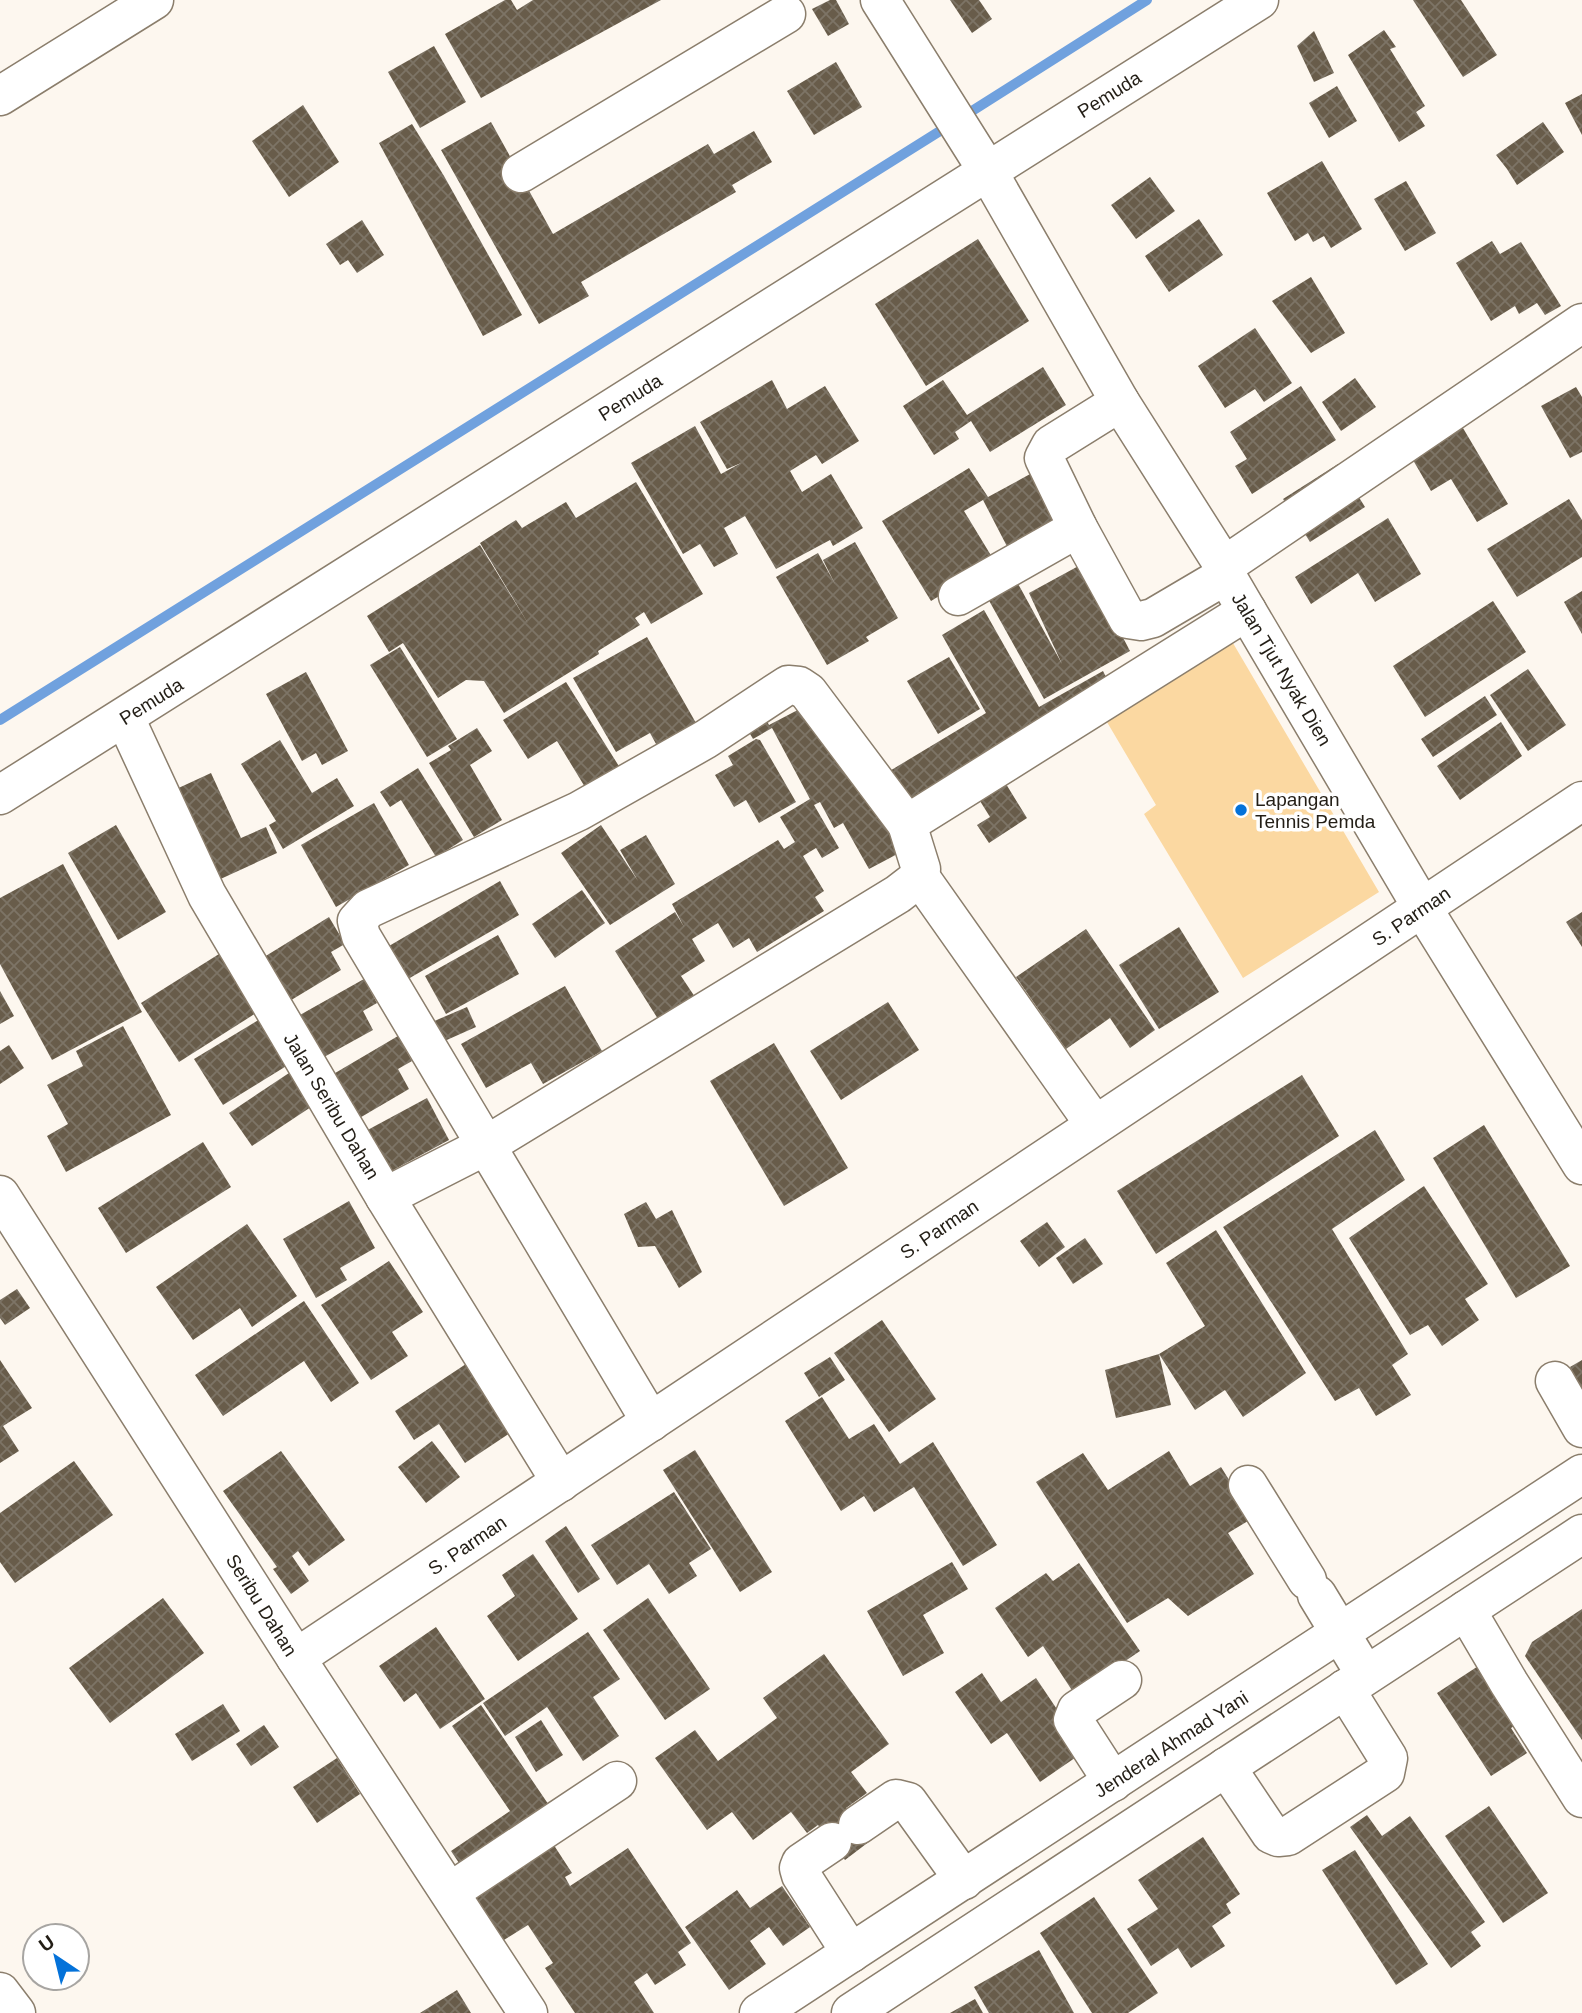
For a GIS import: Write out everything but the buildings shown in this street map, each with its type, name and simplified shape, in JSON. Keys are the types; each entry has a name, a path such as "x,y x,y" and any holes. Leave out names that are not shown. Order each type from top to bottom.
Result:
{"main road":[{"path":"0,96 154,0"},
{"name":"Jalan Tjut Nyak Dien","path":"880,0 987,170 1120,402 1225,571 1423,909 1582,1165"},
{"name":"Pemuda","path":"0,795 1259,0"},
{"path":"522,173 801,5"},
{"path":"1120,402 1051,445 1045,458 1078,528 1128,619 1140,621 1153,618 1225,571 1582,323"},
{"path":"958,596 1078,528"},
{"path":"907,824 1247,611"},
{"path":"651,1422 361,936 358,921 368,909 579,810 706,739 788,685 799,686 808,692 907,824 921,869 920,877 1095,1125"},
{"name":"Jalan Seribu Dahan","path":"125,718 207,895 385,1197 561,1482"},
{"name":"S. Parman","path":"296,1658 1582,802"},
{"path":"385,1197 485,1146 898,894 920,877"},
{"name":"Seribu Dahan","path":"0,1195 296,1658 528,2013"},
{"path":"1555,1381 1582,1428"},
{"name":"Jenderal Ahmad Yani","path":"759,2013 1582,1474"},
{"path":"1226,1766 1271,1833 1278,1837 1288,1836 1385,1773 1388,1758 1355,1681 1340,1633 1248,1485"},
{"path":"851,2013 1582,1534"},
{"path":"1466,1610 1582,1798"},
{"path":"1113,1782 1073,1720 1073,1714 1122,1680"},
{"path":"450,1892 617,1781"},
{"path":"851,1953 799,1868 801,1863 897,1799 908,1802 964,1880"},
{"path":"0,1992 16,2013"}],"shaded area":[{"name":"Lapangan Tennis Pemda","path":"1230,638 1379,892 1243,978 1144,814 1156,805 1104,717"}],"waterway":[{"path":"972,111 1147,0"},
{"path":"0,720 940,131"}],"place":[{"name":"Lapangan Tennis Pemda","path":"1241,810"}]}
